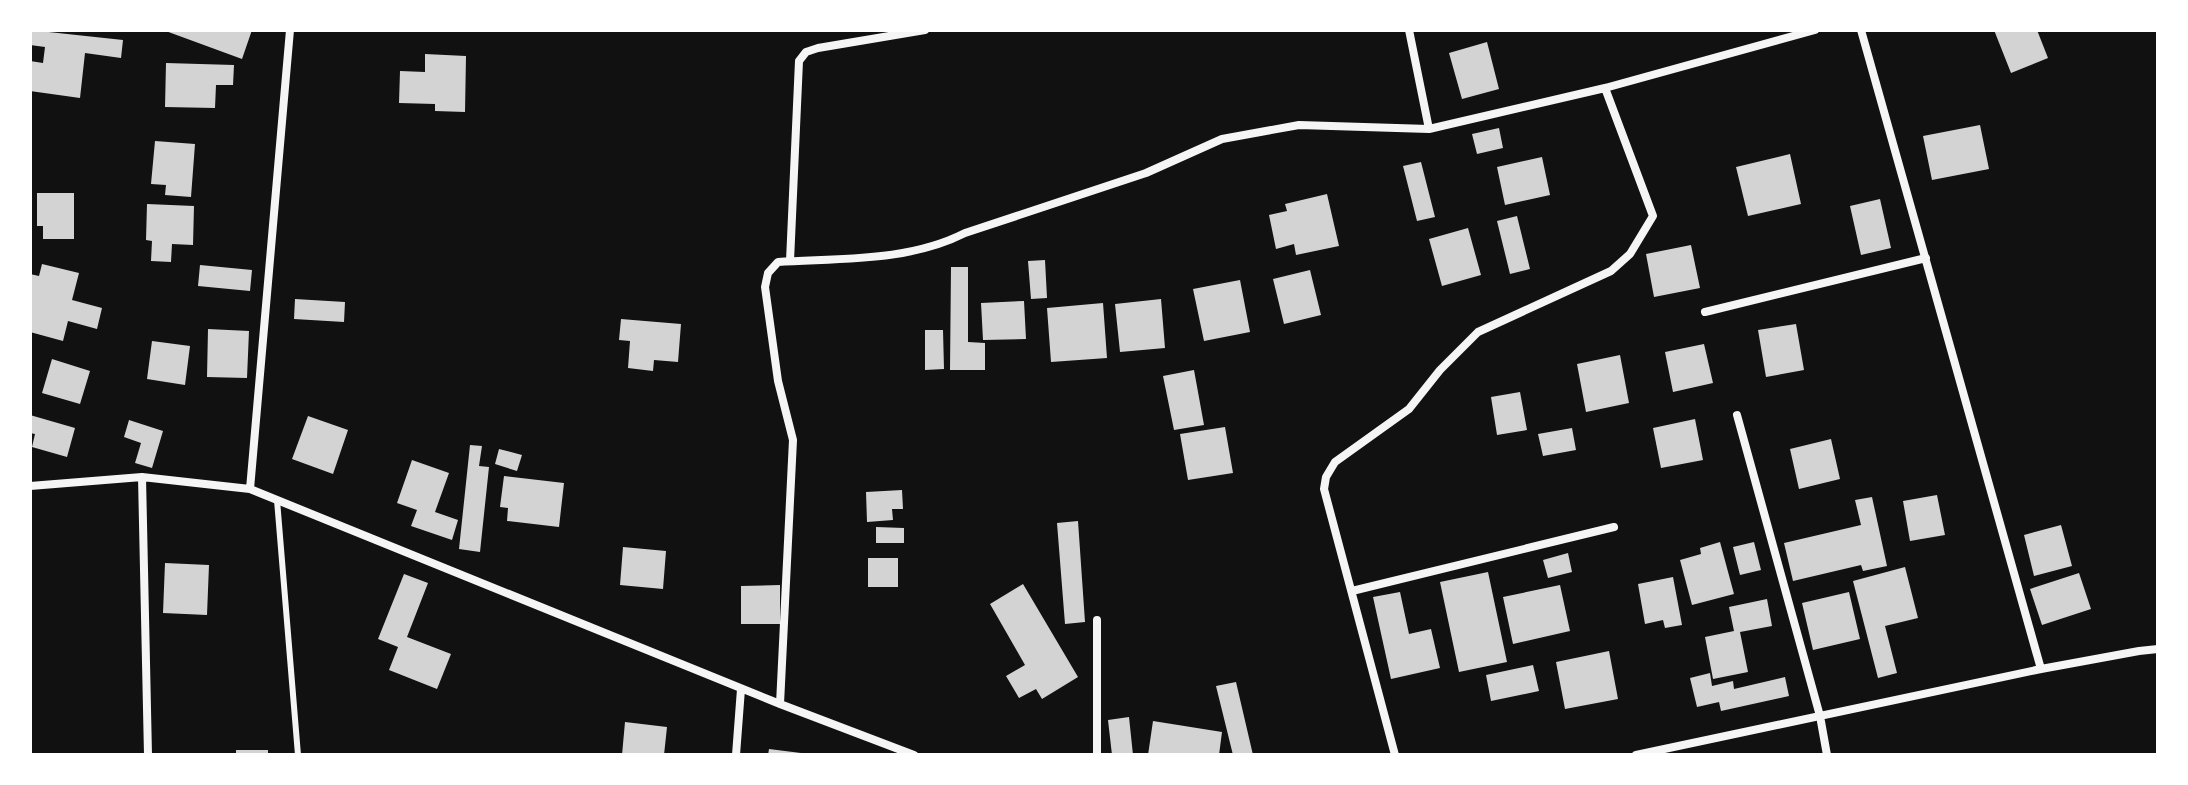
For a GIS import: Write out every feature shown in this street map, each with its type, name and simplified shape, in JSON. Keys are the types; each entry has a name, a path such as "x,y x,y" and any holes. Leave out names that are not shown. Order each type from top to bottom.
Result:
{"street":[{"path":"250,489 290,30"},
{"path":"790,261 799,61 806,52 818,48 925,30"},
{"path":"1409,30 1429,129"},
{"path":"780,704 793,440 778,381 765,287 768,273 778,262 905,254 944,244 965,233 1146,173 1222,139 1299,125 1429,129 1605,88 1815,30"},
{"path":"1861,30 2041,669"},
{"path":"1395,755 1324,489 1326,477 1335,462 1409,409 1440,370 1478,332 1611,271 1630,254 1653,216 1605,88"},
{"path":"1705,312 1926,258"},
{"path":"1737,415 1820,716 1827,755"},
{"path":"142,477 148,755"},
{"path":"30,486 142,477 250,489 741,689 914,755"},
{"path":"1352,591 1614,527"},
{"path":"1097,620 1097,755"},
{"path":"1636,755 2041,669 2158,649"},
{"path":"736,755 741,689"}],"lane":[{"path":"277,500 298,755"}],"building":[{"path":"30,30 123,40 121,58 85,53 80,98 30,91 30,61 43,63 45,47 30,45"},
{"path":"163,30 252,30 242,59"},
{"path":"1994,30 2037,30 2048,58 2011,73"},
{"path":"1487,42 1499,89 1462,99 1449,53"},
{"path":"425,54 466,56 465,112 435,111 435,104 399,103 400,71 425,72"},
{"path":"166,63 234,65 233,85 216,85 215,108 165,107"},
{"path":"1980,125 1989,169 1932,180 1923,136"},
{"path":"1499,128 1503,148 1477,154 1472,134"},
{"path":"155,141 195,144 191,197 165,195 166,185 151,184"},
{"path":"1790,154 1801,204 1748,216 1736,167"},
{"path":"1542,157 1550,195 1505,205 1497,167"},
{"path":"1421,162 1435,217 1417,221 1403,166"},
{"path":"37,193 74,193 74,239 43,239 43,226 37,226"},
{"path":"1327,194 1339,246 1296,255 1294,244 1276,249 1269,215 1287,211 1285,204"},
{"path":"1880,199 1891,248 1861,255 1850,206"},
{"path":"147,204 194,206 193,245 172,244 171,262 151,261 152,241 146,240"},
{"path":"1517,216 1530,269 1510,274 1497,221"},
{"path":"1468,228 1481,275 1442,286 1429,239"},
{"path":"1691,245 1700,288 1654,297 1646,254"},
{"path":"1045,260 1047,298 1031,299 1028,261"},
{"path":"42,264 79,273 72,300 102,308 97,329 68,321 63,341 30,332 30,274 39,276"},
{"path":"200,265 252,270 250,291 198,286"},
{"path":"951,267 968,267 968,342 985,343 985,370 950,370"},
{"path":"1310,270 1321,315 1284,324 1273,279"},
{"path":"1240,280 1250,332 1204,341 1193,289"},
{"path":"295,299 345,302 344,322 294,319"},
{"path":"1161,299 1165,348 1120,352 1115,304"},
{"path":"1024,301 1026,339 983,340 981,303"},
{"path":"1103,303 1107,358 1051,362 1047,308"},
{"path":"621,319 681,324 678,362 654,360 653,371 628,368 630,341 619,340"},
{"path":"1796,324 1804,370 1766,377 1758,330"},
{"path":"208,329 249,331 247,378 207,377"},
{"path":"925,330 943,330 944,369 925,370"},
{"path":"152,341 190,346 185,385 147,379"},
{"path":"1704,344 1713,383 1673,392 1665,352"},
{"path":"1620,355 1629,403 1586,412 1577,364"},
{"path":"52,359 90,371 80,404 42,393"},
{"path":"1194,370 1204,425 1174,430 1163,376"},
{"path":"1520,392 1527,430 1497,435 1491,397"},
{"path":"30,415 75,428 67,457 32,447 35,434 30,433"},
{"path":"308,416 348,430 333,474 292,459"},
{"path":"1695,419 1703,460 1661,468 1653,428"},
{"path":"129,420 163,431 152,468 135,463 141,443 124,437"},
{"path":"1225,427 1233,473 1188,480 1180,434"},
{"path":"1572,428 1576,450 1543,456 1538,434"},
{"path":"1831,439 1840,479 1799,489 1790,449"},
{"path":"470,445 482,446 479,466 489,467 480,552 459,549"},
{"path":"499,449 522,455 517,471 495,464"},
{"path":"412,460 449,473 435,512 458,520 452,540 411,526 417,510 397,503"},
{"path":"504,476 564,483 559,527 507,521 508,508 500,507"},
{"path":"902,490 903,509 892,509 893,520 867,522 866,492"},
{"path":"1937,495 1945,535 1910,541 1903,501"},
{"path":"1872,497 1887,566 1863,571 1861,565 1793,581 1784,543 1861,525 1855,500"},
{"path":"1078,521 1085,622 1065,624 1057,523"},
{"path":"2061,525 2072,566 2034,576 2024,535"},
{"path":"876,527 904,528 904,543 876,543"},
{"path":"1720,542 1734,594 1692,605 1680,560 1701,554 1700,548"},
{"path":"1754,542 1761,570 1740,575 1733,547"},
{"path":"623,547 666,551 663,589 620,585"},
{"path":"1568,553 1572,572 1548,578 1543,560"},
{"path":"868,558 898,558 898,587 868,587"},
{"path":"165,563 209,565 207,615 163,613"},
{"path":"1905,567 1918,618 1885,626 1897,673 1878,678 1853,581"},
{"path":"1488,572 1507,662 1459,672 1440,582"},
{"path":"2079,573 2091,609 2042,625 2030,589"},
{"path":"404,574 428,583 407,637 451,654 437,689 389,670 398,647 378,639"},
{"path":"1673,577 1682,625 1665,628 1663,620 1645,624 1638,584"},
{"path":"1023,584 1078,677 1042,699 1036,689 1019,698 1006,676 1025,665 990,604"},
{"path":"780,585 780,624 741,624 741,586"},
{"path":"1560,585 1570,631 1513,644 1503,597"},
{"path":"1400,592 1409,634 1431,629 1440,668 1391,679 1373,597"},
{"path":"1849,592 1860,639 1813,650 1802,603"},
{"path":"1767,599 1772,626 1740,632 1748,672 1713,679 1705,637 1734,631 1729,607"},
{"path":"1609,651 1618,699 1565,709 1556,662"},
{"path":"1533,665 1539,691 1491,701 1486,675"},
{"path":"1710,673 1712,686 1733,681 1734,689 1785,677 1789,696 1721,711 1719,702 1697,707 1690,678"},
{"path":"1236,682 1253,755 1233,755 1216,686"},
{"path":"1129,717 1133,755 1112,755 1108,720"},
{"path":"1153,721 1222,732 1219,755 1148,755"},
{"path":"625,722 667,727 664,755 622,755"},
{"path":"769,749 801,753 801,755 768,755"},
{"path":"236,750 268,750 268,755 236,755"}]}
